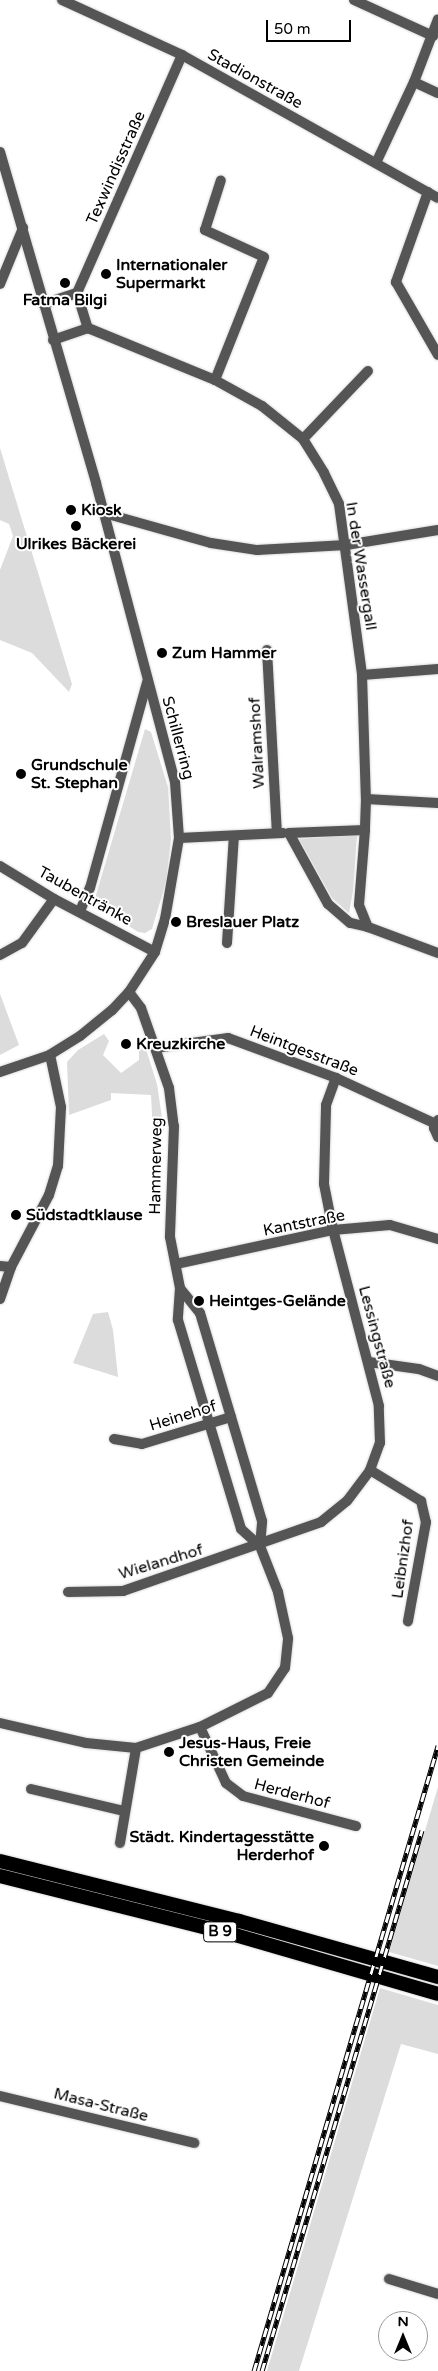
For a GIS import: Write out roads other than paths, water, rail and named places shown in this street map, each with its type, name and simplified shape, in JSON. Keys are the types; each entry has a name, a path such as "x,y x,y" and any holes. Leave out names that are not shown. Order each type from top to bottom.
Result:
{"highway":[{"name":"B 9","path":"0,1861 239,1921 438,1977"},
{"name":"B 9","path":"0,1876 235,1935 438,1994"}],"street":[{"name":"Stadionstraße","path":"62,0 182,55 438,198"},
{"path":"357,1 436,27 414,82 376,163"},
{"name":"Texwindisstraße","path":"77,293 182,55"},
{"path":"414,82 438,93"},
{"name":"Schillerring","path":"0,155 23,228 53,340 104,513 147,682 175,782 179,838 165,920 155,952 129,992 112,1010 50,1055 0,1072"},
{"path":"215,380 264,257 206,230 221,180"},
{"path":"428,192 396,282 438,355"},
{"path":"0,284 23,228"},
{"path":"43,304 77,293 88,328 53,340"},
{"name":"In der Wassergall","path":"88,328 215,380 262,406 303,438 339,504 362,675 366,799 359,906 368,927"},
{"path":"303,438 368,371"},
{"path":"104,513 211,543 257,550 346,545 438,530"},
{"name":"Walramshof","path":"267,650 277,833"},
{"path":"362,675 438,669"},
{"path":"80,911 90,888 147,682"},
{"path":"366,799 438,802"},
{"path":"179,838 365,830"},
{"path":"289,833 328,904 350,924 368,927 438,953"},
{"path":"227,942 234,836"},
{"name":"Taubentränke","path":"0,866 54,899 155,952"},
{"path":"0,954 22,943 54,899"},
{"name":"Hammerweg","path":"129,992 141,1008 170,1088 174,1126 170,1237 180,1288 178,1320 208,1425 241,1529 260,1546"},
{"name":"Heintgesstraße","path":"155,1048 228,1038 336,1078 437,1122 438,1137"},
{"path":"0,1299 5,1266 49,1195 58,1166 61,1107 50,1055"},
{"name":"Lessingstraße","path":"260,1546 320,1522 347,1501 370,1470 380,1443 379,1406 369,1362 332,1230 324,1184 323,1143 326,1105 336,1078"},
{"name":"Kantstraße","path":"176,1264 332,1230 390,1225 438,1239"},
{"name":"Hammerweg","path":"136,1748 200,1727 268,1693 285,1668 288,1638 278,1592 260,1546 262,1521 200,1313 180,1288"},
{"path":"369,1362 419,1369 438,1376"},
{"name":"Heinehof","path":"114,1439 142,1444 232,1417"},
{"name":"Leibnizhof","path":"370,1470 422,1502 426,1522 408,1621"},
{"name":"Wielandhof","path":"68,1592 123,1591 260,1546"},
{"path":"0,1723 86,1744 136,1748 120,1843"},
{"name":"Herderhof","path":"200,1727 226,1783 243,1796 356,1826"},
{"path":"31,1789 124,1811"},
{"name":"Masa-Straße","path":"0,2096 194,2144"},
{"path":"390,2279 438,2294"}],"railway":[{"path":"254,2371 438,1746"},
{"path":"262,2371 422,1830"}],"place":[{"name":"Internationaler Supermarkt","path":"106,274"},
{"name":"Fatma Bilgi","path":"65,283"},
{"name":"Kiosk","path":"71,510"},
{"name":"Ulrikes Bäckerei","path":"76,526"},
{"name":"Zum Hammer","path":"162,653"},
{"name":"Grundschule St. Stephan","path":"21,774"},
{"name":"Breslauer Platz","path":"176,922"},
{"name":"Kreuzkirche","path":"126,1044"},
{"name":"Südstadtklause","path":"16,1215"},
{"name":"Heintges-Gelände","path":"199,1301"},
{"name":"Jesus-Haus, Freie Christen Gemeinde","path":"169,1752"},
{"name":"Städt. Kindertagesstätte Herderhof","path":"324,1846"}]}
